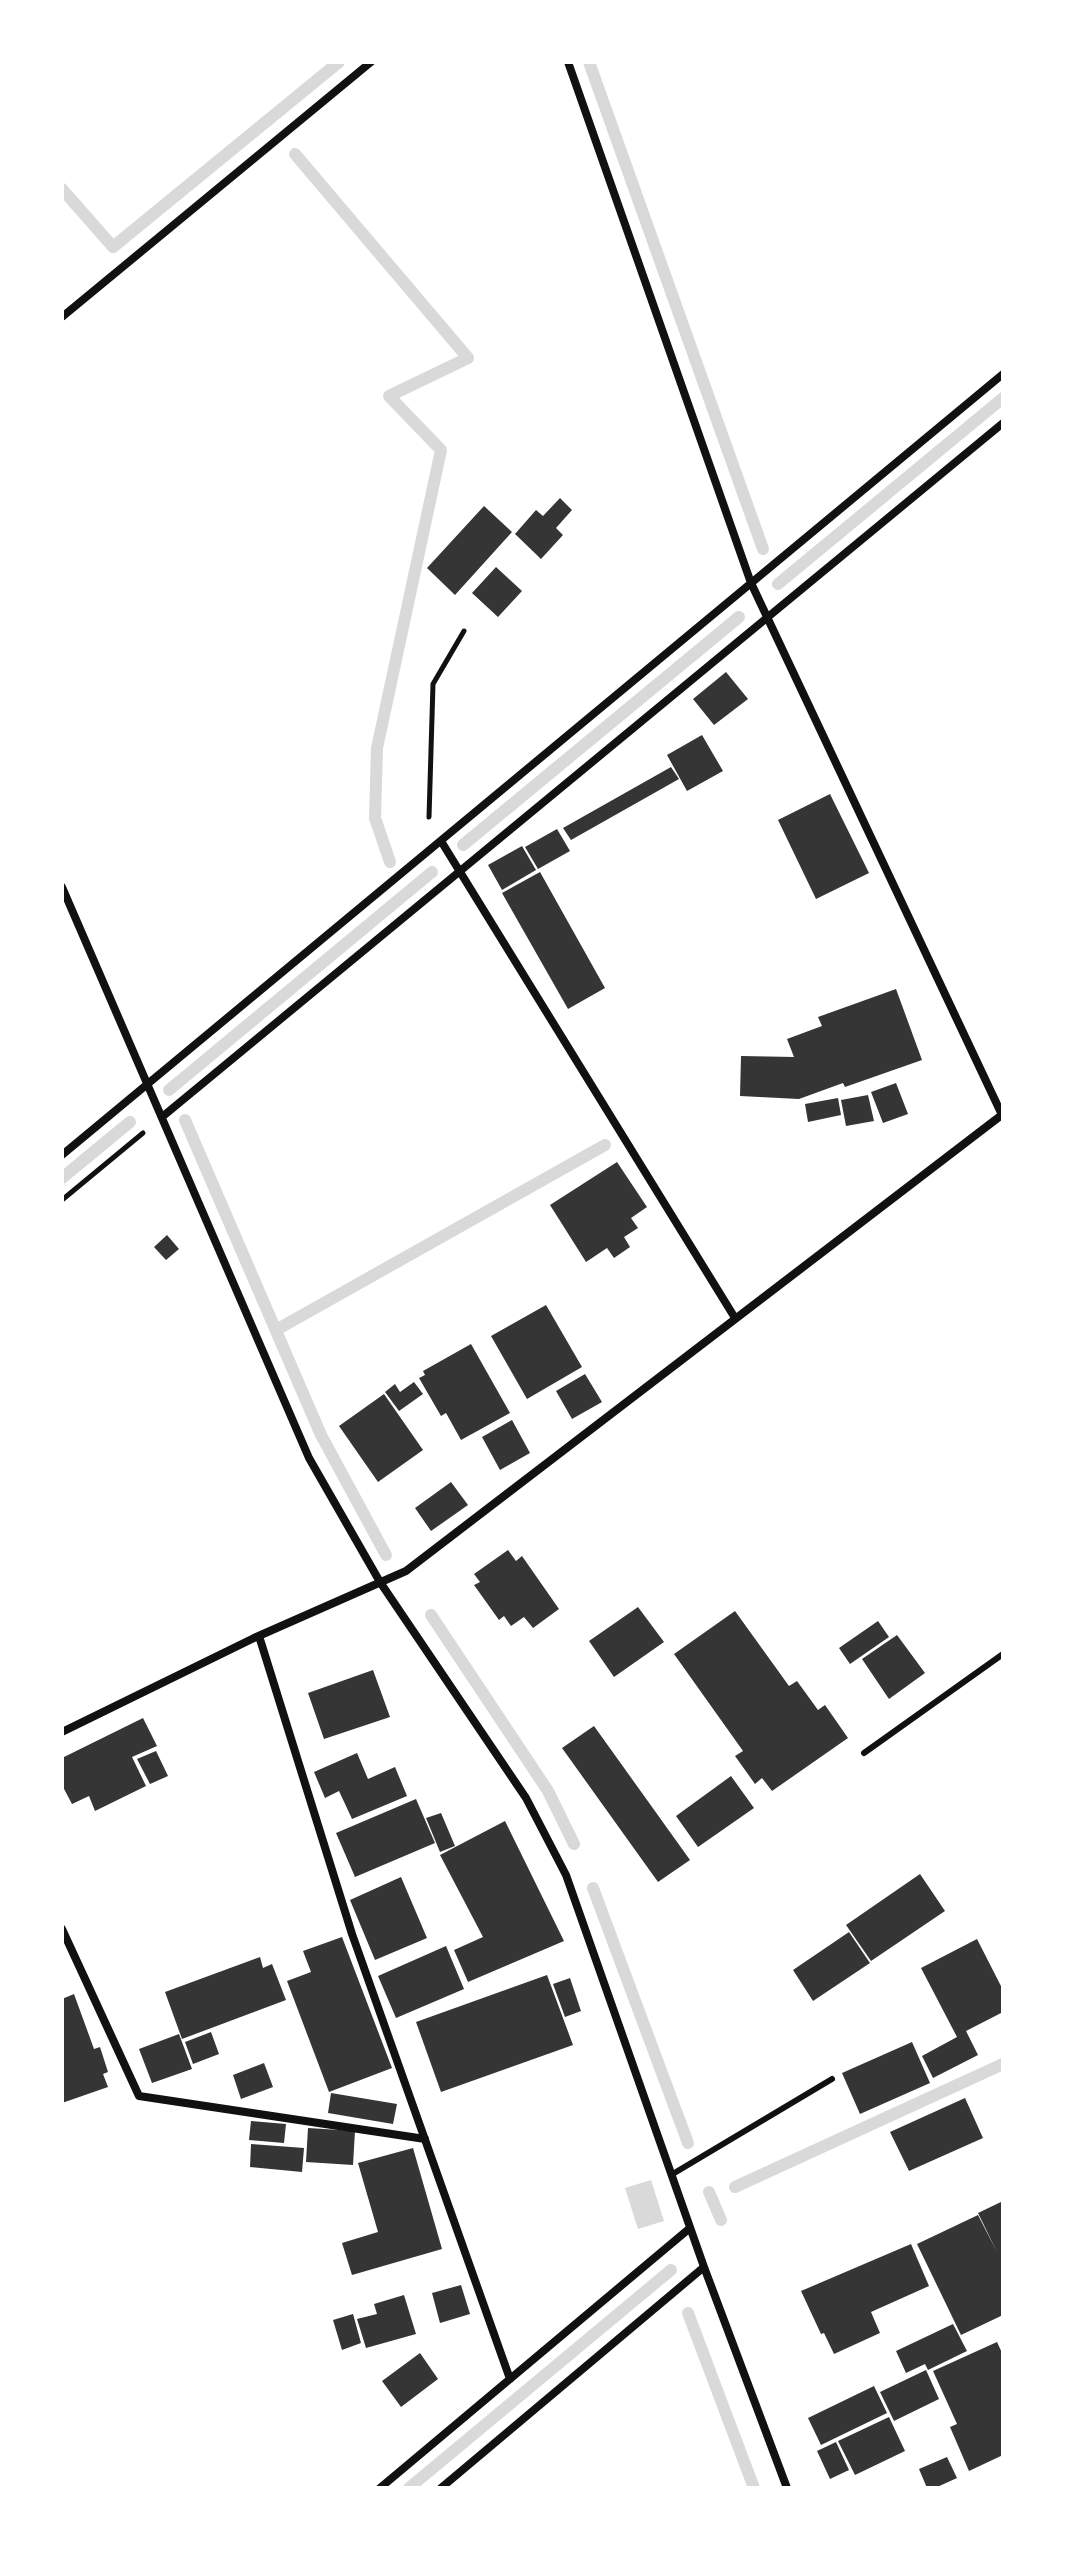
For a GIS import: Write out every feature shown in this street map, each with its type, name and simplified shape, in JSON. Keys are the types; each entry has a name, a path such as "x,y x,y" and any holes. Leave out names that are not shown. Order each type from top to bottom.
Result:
{"street":[{"path":"62,317 371,62"},
{"path":"62,1732 259,1636 406,1571 1003,1115 751,583 568,62"},
{"path":"62,1155 1003,374"},
{"path":"162,1117 1003,423"},
{"path":"441,841 735,1318"},
{"path":"62,887 309,1458 380,1582 526,1798 566,1875 704,2267 787,2488"},
{"path":"259,1636 352,1934 510,2379"},
{"path":"62,1929 139,2096 425,2139"},
{"path":"380,2488 690,2228"},
{"path":"441,2488 704,2267"}],"lane":[{"path":"864,1753 1003,1654"},
{"path":"671,2175 832,2079"}],"path":[{"path":"441,841 429,827 433,684 464,631"},
{"path":"62,1200 162,1117"}],"shaded area":[{"path":"651,2180 664,2221 638,2229 625,2188"}],"building":[{"path":"560,498 572,510 556,528 563,535 541,559 515,534 536,510 543,516"},
{"path":"484,506 512,532 455,595 427,568"},
{"path":"496,567 522,591 498,617 472,593"},
{"path":"726,672 748,699 714,725 693,699"},
{"path":"702,735 723,771 687,791 667,755"},
{"path":"671,767 679,779 571,840 563,828"},
{"path":"830,794 869,873 816,899 778,820"},
{"path":"557,829 570,851 538,869 525,847"},
{"path":"522,846 536,870 502,890 488,865"},
{"path":"540,872 605,988 568,1009 502,893"},
{"path":"896,989 922,1060 845,1087 843,1083 799,1099 740,1096 741,1056 794,1057 787,1039 822,1026 818,1017"},
{"path":"896,1083 908,1114 883,1123 871,1092"},
{"path":"868,1095 874,1121 846,1126 841,1100"},
{"path":"838,1098 841,1115 808,1122 805,1104"},
{"path":"617,1162 647,1207 631,1218 638,1228 624,1237 630,1247 614,1258 607,1248 586,1262 550,1205"},
{"path":"167,1235 179,1249 166,1260 154,1247"},
{"path":"546,1305 582,1367 527,1399 491,1336"},
{"path":"471,1344 510,1413 461,1440 446,1413 441,1416 419,1378 425,1375 423,1371"},
{"path":"585,1374 602,1402 572,1419 556,1391"},
{"path":"414,1382 423,1394 399,1411 385,1392 395,1384 400,1392"},
{"path":"384,1394 423,1450 378,1482 339,1426"},
{"path":"512,1420 530,1453 500,1470 482,1437"},
{"path":"451,1482 468,1505 431,1531 415,1508"},
{"path":"508,1550 516,1561 522,1556 559,1609 533,1628 524,1617 511,1626 504,1616 499,1620 474,1585 480,1582 474,1574"},
{"path":"638,1607 664,1642 614,1677 589,1641"},
{"path":"735,1611 789,1686 797,1681 818,1710 825,1705 848,1738 772,1791 762,1778 755,1784 735,1756 743,1751 674,1654"},
{"path":"878,1621 889,1637 850,1664 839,1648"},
{"path":"897,1635 925,1673 889,1699 862,1659"},
{"path":"373,1670 390,1717 324,1739 308,1693"},
{"path":"143,1718 157,1746 132,1757 146,1786 95,1811 89,1796 72,1804 63,1787 62,1758"},
{"path":"594,1726 690,1860 658,1882 562,1748"},
{"path":"156,1751 168,1776 150,1784 137,1759"},
{"path":"357,1753 368,1779 395,1767 407,1796 352,1819 339,1791 325,1798 314,1772"},
{"path":"731,1776 754,1808 698,1847 676,1816"},
{"path":"416,1799 435,1843 355,1877 336,1833"},
{"path":"441,1813 455,1846 440,1852 426,1818"},
{"path":"505,1821 564,1941 468,1982 454,1950 483,1937 440,1855"},
{"path":"920,1874 945,1911 871,1961 846,1925"},
{"path":"401,1877 427,1938 375,1960 350,1900"},
{"path":"849,1932 870,1963 813,2001 793,1970"},
{"path":"342,1937 392,2068 329,2092 287,1981 311,1972 303,1951"},
{"path":"977,1939 1003,1990 1003,2012 966,2031 978,2055 933,2078 922,2056 957,2037 921,1968"},
{"path":"446,1946 464,1989 396,2018 378,1976"},
{"path":"260,1957 263,1968 272,1964 286,2000 182,2039 165,1992"},
{"path":"547,1975 573,2045 441,2092 416,2022"},
{"path":"570,1978 581,2011 565,2017 553,1984"},
{"path":"74,1994 94,2049 100,2047 108,2072 103,2074 108,2087 62,2103 62,1999"},
{"path":"211,2032 219,2054 193,2064 185,2042"},
{"path":"179,2034 192,2069 152,2083 139,2049"},
{"path":"912,2042 930,2083 860,2114 842,2073"},
{"path":"264,2063 273,2087 241,2099 233,2075"},
{"path":"331,2093 397,2104 393,2124 328,2113"},
{"path":"965,2098 983,2138 909,2171 890,2132"},
{"path":"251,2121 286,2124 284,2143 249,2140"},
{"path":"308,2128 355,2131 353,2165 306,2162"},
{"path":"251,2144 304,2148 302,2172 250,2167"},
{"path":"413,2148 442,2249 352,2275 342,2243 378,2232 358,2163"},
{"path":"1003,2201 1003,2315 961,2335 917,2244 978,2215 997,2252 978,2213"},
{"path":"911,2244 929,2286 871,2312 880,2333 834,2354 801,2291"},
{"path":"461,2285 470,2314 440,2323 432,2293"},
{"path":"404,2295 416,2334 366,2348 357,2319 377,2314 374,2304"},
{"path":"353,2314 361,2343 342,2350 333,2320"},
{"path":"953,2324 967,2351 928,2370 925,2364 906,2373 896,2351"},
{"path":"997,2342 1003,2355 1003,2455 969,2471 950,2427 957,2424 933,2371"},
{"path":"420,2353 438,2379 401,2407 382,2381"},
{"path":"926,2370 939,2399 894,2421 880,2392"},
{"path":"874,2386 887,2413 821,2445 808,2418"},
{"path":"889,2417 905,2451 855,2475 838,2441"},
{"path":"836,2442 849,2470 830,2479 817,2451"},
{"path":"947,2457 957,2478 935,2488 927,2488 919,2469"}],"waterway":[{"path":"62,189 113,247 339,62"},
{"path":"589,62 763,549"},
{"path":"295,154 468,358 389,396 441,450 377,748 375,818 390,862"},
{"path":"778,584 1003,398"},
{"path":"463,845 739,617"},
{"path":"169,1090 432,872"},
{"path":"185,1120 321,1435 386,1555"},
{"path":"62,1178 130,1122"},
{"path":"276,1330 605,1145"},
{"path":"431,1615 548,1791 574,1844"},
{"path":"593,1888 688,2143"},
{"path":"735,2187 1003,2064"},
{"path":"709,2192 721,2220"},
{"path":"409,2488 671,2270"},
{"path":"688,2313 754,2488"}]}
